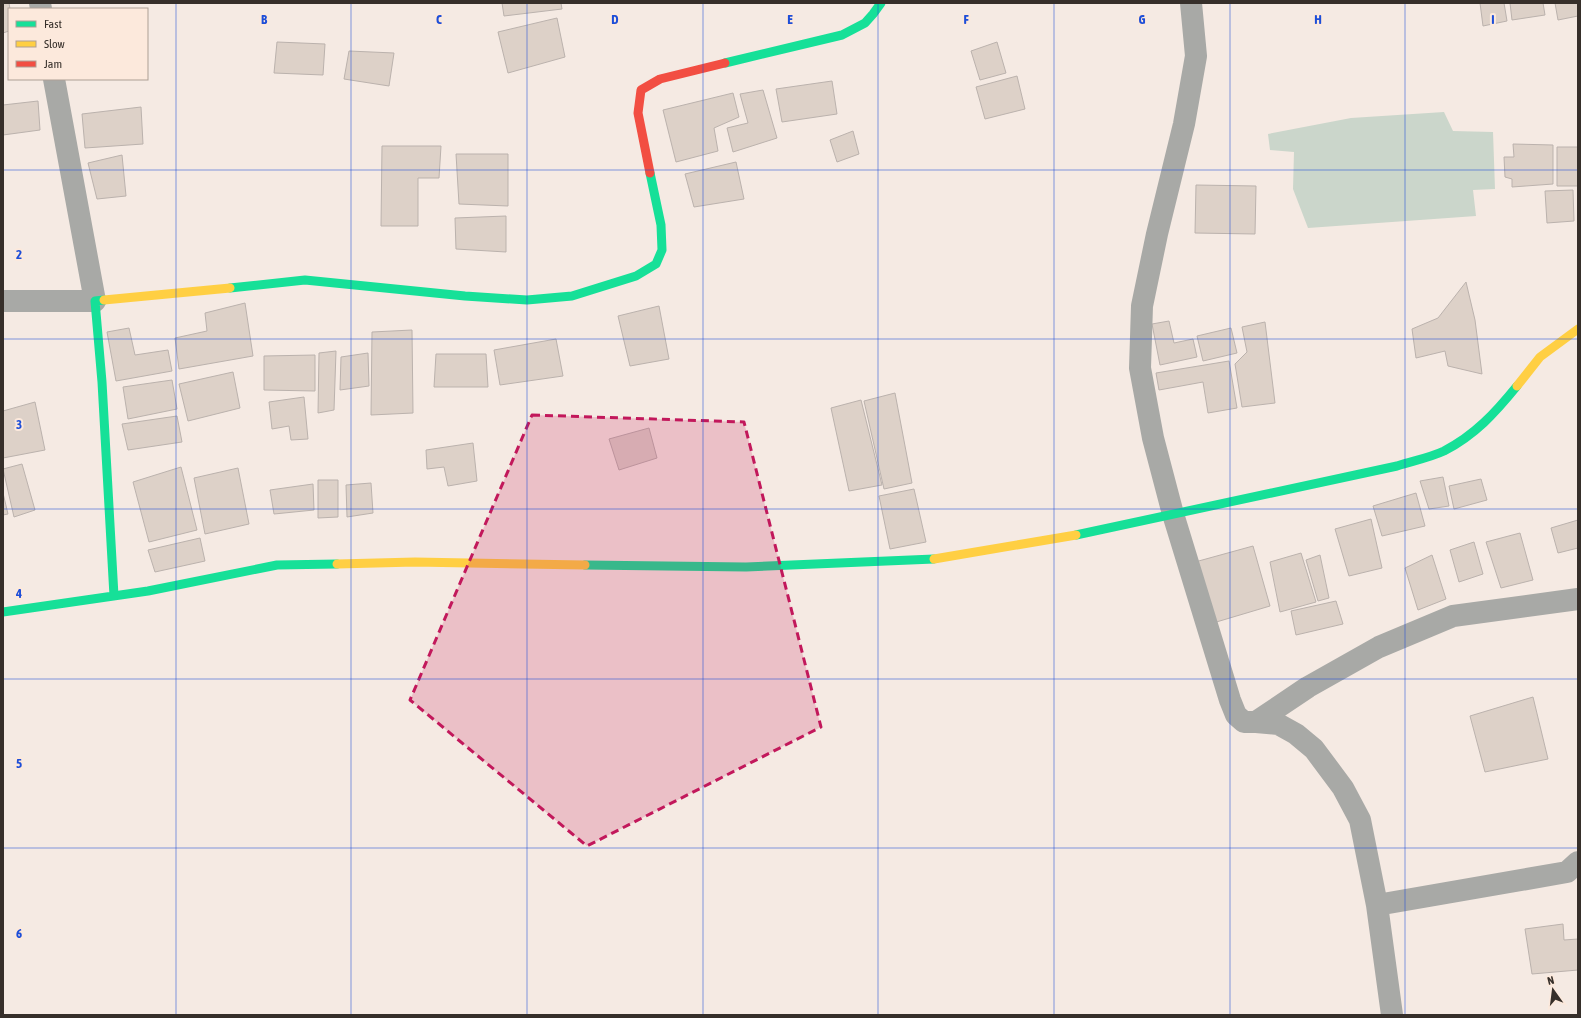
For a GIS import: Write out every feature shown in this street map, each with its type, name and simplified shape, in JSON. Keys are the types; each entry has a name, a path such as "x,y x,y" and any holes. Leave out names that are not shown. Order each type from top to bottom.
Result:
{"street":[{"path":"3,302 95,301 305,280 465,296 527,300 572,296 636,276 656,264 662,250 662,225 638,113 641,90 660,79 842,35 859,28 869,20 874,15 881,3"},
{"path":"1191,3 1196,56 1187,110 1157,234 1142,306 1140,368 1153,438 1173,514 1230,700 1236,715 1244,722 1278,724 1296,734 1314,750 1343,788 1360,820 1377,905 1392,1015"},
{"path":"54,80 95,301 102,382 114,596"},
{"path":"3,612 148,591 277,565 416,562 746,567 932,560 1062,538 1398,466 1442,451 1476,432 1496,412 1540,357 1578,329"},
{"path":"1256,722 1308,687 1379,647 1453,616 1578,599"},
{"path":"1377,905 1567,872 1578,862"}],"highlighted area":[{"path":"532,415 744,422 821,727 587,846 410,700"}],"shaded area":[{"path":"1444,112 1453,131 1493,132 1495,189 1473,190 1476,216 1308,228 1293,189 1294,152 1270,150 1268,134 1351,118"}],"building":[{"path":"3,3 9,3 8,31 3,33"},
{"path":"502,3 561,3 562,9 504,16"},
{"path":"1480,3 1504,3 1507,21 1483,26"},
{"path":"1510,3 1543,3 1545,15 1512,20"},
{"path":"1555,3 1578,3 1578,16 1558,20"},
{"path":"557,18 565,57 508,73 498,32"},
{"path":"277,42 325,44 323,75 274,73"},
{"path":"997,42 1006,73 980,80 971,51"},
{"path":"349,51 394,53 389,86 344,79"},
{"path":"1017,76 1025,109 985,119 976,87"},
{"path":"832,81 837,114 782,122 776,89"},
{"path":"763,90 777,138 733,152 727,128 748,123 740,94"},
{"path":"733,93 739,117 714,128 718,151 676,162 663,110"},
{"path":"38,101 40,130 3,135 3,105"},
{"path":"141,107 143,144 85,148 82,114"},
{"path":"853,131 859,154 837,162 830,140"},
{"path":"1513,144 1553,145 1553,184 1512,187 1512,179 1505,177 1504,157 1514,157"},
{"path":"382,146 441,146 439,178 418,178 418,226 381,226"},
{"path":"1557,147 1578,147 1578,186 1557,186"},
{"path":"456,154 508,154 508,206 459,204"},
{"path":"122,155 126,196 97,199 88,163"},
{"path":"736,162 744,199 694,207 685,174"},
{"path":"1196,185 1256,186 1255,234 1195,233"},
{"path":"1573,190 1574,221 1547,223 1545,191"},
{"path":"506,216 506,252 456,249 455,218"},
{"path":"1466,282 1475,320 1482,374 1448,366 1445,351 1416,358 1412,329 1438,318"},
{"path":"245,303 253,356 179,369 175,338 207,331 205,313"},
{"path":"659,306 669,359 630,366 618,316"},
{"path":"1169,321 1174,343 1193,339 1197,357 1160,365 1152,324"},
{"path":"1265,322 1275,403 1242,407 1235,364 1247,352 1242,327"},
{"path":"129,328 135,355 168,350 172,371 116,381 107,332"},
{"path":"1231,328 1237,353 1203,361 1197,336"},
{"path":"412,330 413,413 371,415 372,332"},
{"path":"556,339 563,376 500,385 494,350"},
{"path":"336,351 334,410 318,413 319,353"},
{"path":"368,353 369,386 340,390 341,357"},
{"path":"436,354 486,354 488,387 434,387"},
{"path":"315,355 315,391 264,390 264,356"},
{"path":"1229,361 1237,408 1208,413 1203,382 1159,390 1156,373"},
{"path":"233,372 240,408 188,421 179,384"},
{"path":"172,380 177,409 128,419 123,387"},
{"path":"895,393 912,483 884,489 864,401"},
{"path":"304,397 308,439 291,440 289,426 272,429 269,402"},
{"path":"861,400 882,485 849,491 831,408"},
{"path":"35,402 45,450 3,458 3,411"},
{"path":"177,416 182,442 128,450 122,424"},
{"path":"649,428 657,458 619,470 609,439"},
{"path":"473,443 477,481 448,486 444,467 427,469 426,450"},
{"path":"22,464 35,510 14,517 3,469"},
{"path":"181,467 197,530 149,542 133,482"},
{"path":"238,468 249,524 205,534 194,478"},
{"path":"1443,477 1449,506 1429,509 1420,481"},
{"path":"1481,479 1487,500 1454,509 1449,486"},
{"path":"318,480 338,480 338,517 318,518"},
{"path":"371,483 373,513 347,517 346,485"},
{"path":"313,484 314,510 274,514 270,490"},
{"path":"914,489 926,542 890,549 879,496"},
{"path":"3,493 8,514 3,515"},
{"path":"1416,493 1425,526 1382,536 1373,506"},
{"path":"1371,519 1382,568 1349,576 1335,529"},
{"path":"1578,520 1578,548 1558,553 1551,528"},
{"path":"1520,533 1533,580 1501,588 1486,542"},
{"path":"200,538 205,561 155,572 148,550"},
{"path":"1474,542 1483,574 1459,582 1450,550"},
{"path":"1253,546 1270,606 1213,623 1195,562"},
{"path":"1301,553 1316,602 1280,612 1270,562"},
{"path":"1320,555 1329,598 1318,601 1306,560"},
{"path":"1432,555 1446,599 1418,610 1405,568"},
{"path":"1336,601 1343,624 1296,635 1291,611"},
{"path":"1533,697 1548,759 1485,772 1470,716"},
{"path":"1563,924 1564,940 1578,939 1578,970 1532,974 1525,929"}],"traffic: fast":[{"path":"725,63 842,35 865,23 881,3"},
{"path":"230,288 305,280 465,296 527,300 572,296 636,276 656,264 662,250 661,225 650,173"},
{"path":"104,300 95,301 102,382 114,596"},
{"path":"1076,535 1397,466 1432,456 1455,445 1475,431 1501,405 1517,386"},
{"path":"585,565 746,567 934,559"},
{"path":"3,612 148,591 277,565 337,564"}],"traffic: slow":[{"path":"104,300 230,288"},
{"path":"1517,386 1540,357 1578,329"},
{"path":"934,559 1076,535"},
{"path":"337,564 415,562 585,565"}],"traffic: jam":[{"path":"650,173 638,113 641,90 660,79 725,63"}]}
